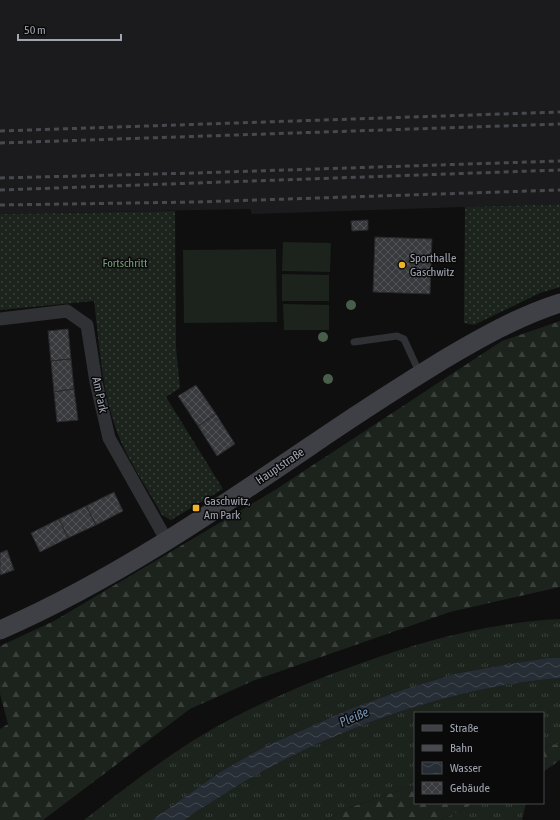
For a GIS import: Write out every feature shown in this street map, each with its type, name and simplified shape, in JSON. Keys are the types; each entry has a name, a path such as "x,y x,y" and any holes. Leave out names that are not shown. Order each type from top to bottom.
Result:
{"main road":[{"name":"Hauptstraße","path":"0,630 32,617 87,588 167,541 210,514 387,394 486,335 560,303"}],"street":[{"name":"Am Park","path":"0,319 67,311 87,325 96,382 110,438 167,541"}],"lane":[{"path":"354,342 397,336 404,339 420,374"}],"shaded area":[{"path":"0,0 560,0 560,204 252,214 250,209 0,214"}],"green space":[{"path":"560,204 560,287 540,293 474,325 464,323 465,207"},
{"name":"Fortschritt","path":"175,211 176,348 180,388 166,397 223,489 171,520 162,515 128,457 117,433 103,376 94,301 0,310 0,214"},
{"path":"283,242 331,243 330,272 282,271"},
{"path":"276,249 277,322 184,323 183,250"},
{"path":"282,274 329,275 329,301 282,301"},
{"path":"283,304 329,305 329,330 284,330"},
{"path":"560,321 560,587 450,612 255,680 190,709 43,820 0,820 0,729 8,724 0,694 0,646 54,621 275,490 502,341"},
{"path":"560,619 560,658 458,673 405,689 350,709 264,747 220,772 152,820 84,820 143,775 204,734 234,717 297,688 357,664 443,638 501,625"},
{"path":"560,678 560,744 544,747 544,712 414,712 414,785 349,808 325,820 185,820 248,779 336,736 409,709 447,698 523,682"},
{"path":"560,745 560,760 544,771 544,747"},
{"path":"414,785 414,804 473,804 441,820 325,820 349,808"},
{"path":"473,804 526,804 522,820 441,820"}],"water":[{"name":"Pleiße","path":"549,658 560,658 560,678 523,682 485,689 409,709 336,736 301,752 248,779 185,820 152,820 220,772 264,747 350,709 405,689 458,673"}],"building":[{"path":"368,220 368,230 352,231 351,221"},
{"name":"Sporthalle Gaschwitz","path":"375,237 432,239 430,294 373,292"},
{"path":"68,329 71,359 51,361 48,331"},
{"path":"71,359 74,389 54,392 51,361"},
{"path":"196,385 216,414 198,426 178,396"},
{"path":"74,389 78,420 57,422 54,392"},
{"path":"216,414 235,444 217,456 198,426"},
{"path":"114,492 123,511 96,525 86,506"},
{"path":"86,506 96,525 68,538 59,519"},
{"path":"59,519 68,538 40,552 31,533"},
{"path":"7,550 14,570 0,575 0,553"}],"railway":[{"path":"0,131 560,112"},
{"path":"0,143 560,124"},
{"path":"0,178 560,161"},
{"path":"0,190 560,170"},
{"path":"0,205 197,202 560,190"}],"place":[{"name":"Sporthalle Gaschwitz","path":"402,265"},
{"name":"Gaschwitz, Am Park","path":"196,508"}]}
